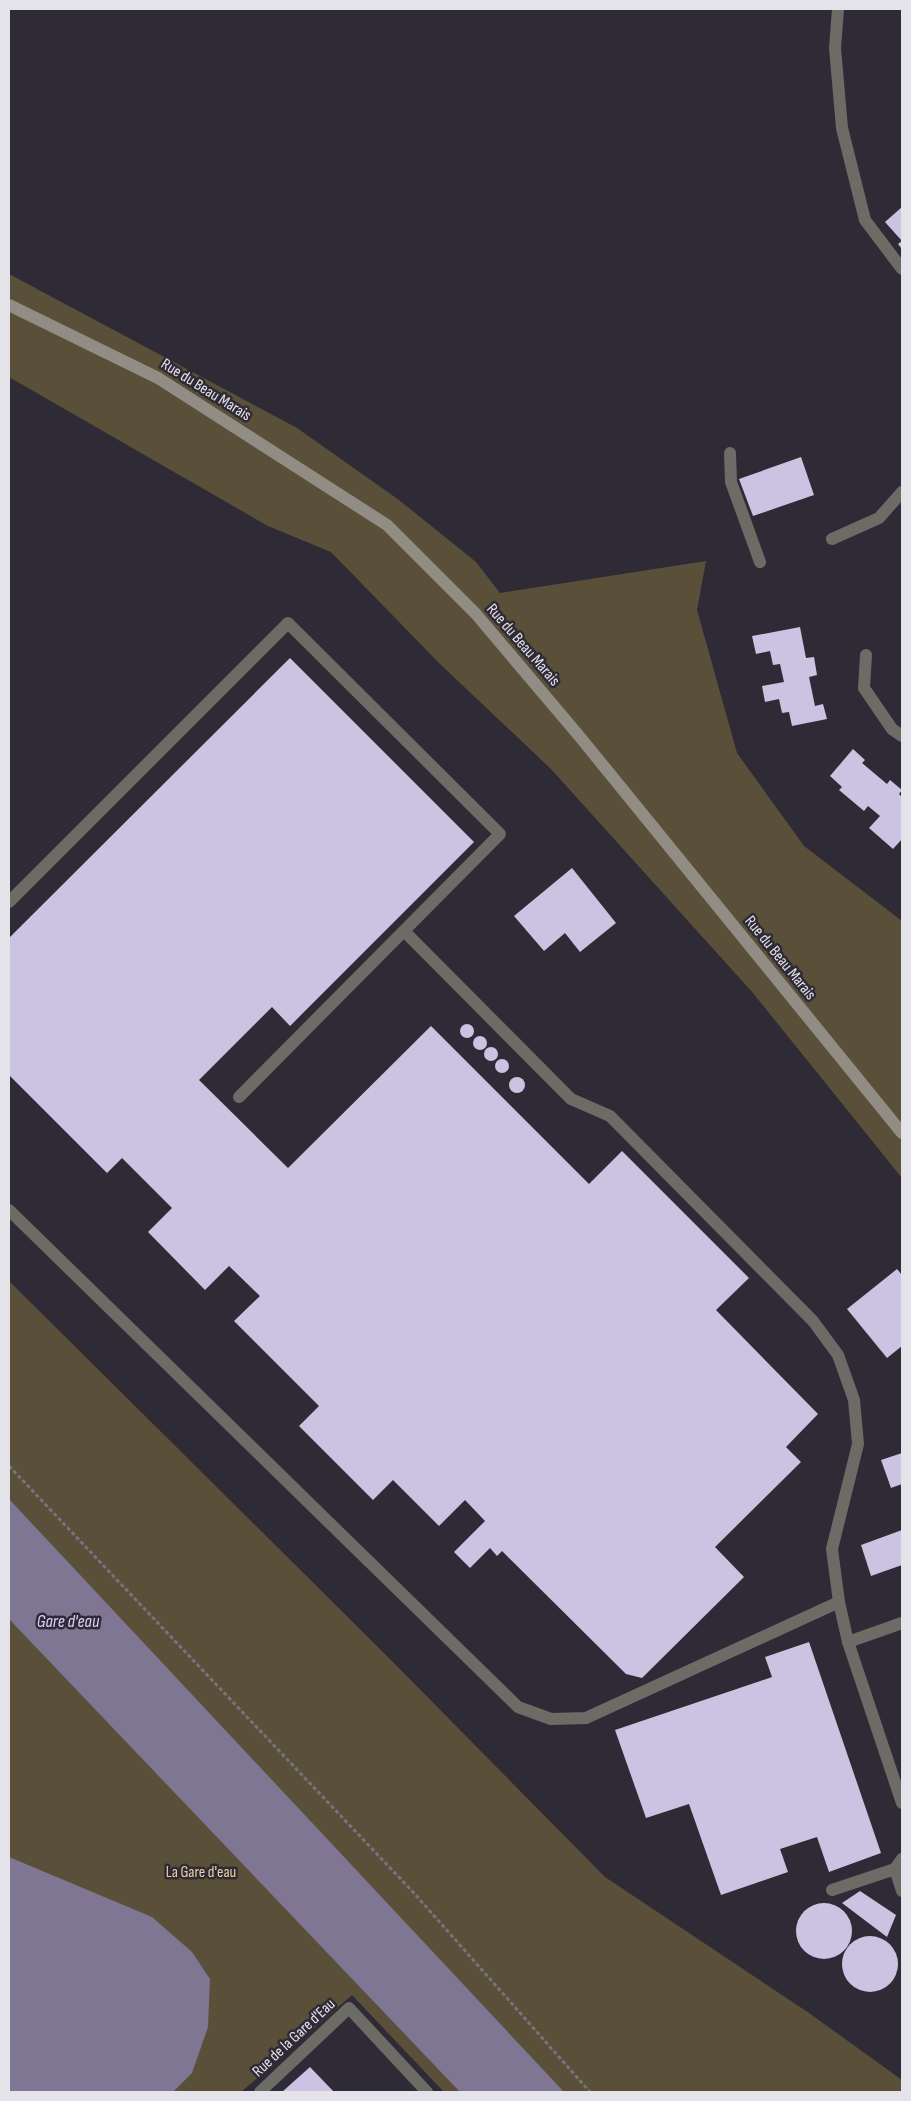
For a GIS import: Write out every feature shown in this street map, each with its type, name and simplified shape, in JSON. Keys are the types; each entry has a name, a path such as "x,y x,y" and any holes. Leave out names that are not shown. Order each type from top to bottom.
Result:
{"street":[{"path":"838,9 835,48 842,128 865,220 902,269"},
{"name":"Rue du Beau Marais","path":"9,305 158,378 388,525 476,614 561,715 902,1133"},
{"path":"730,453 731,482 760,562"},
{"path":"879,518 902,492"},
{"path":"832,539 902,508"},
{"path":"9,902 288,623 500,834 405,932 239,1097"},
{"path":"866,655 864,688 892,729 902,736"},
{"path":"405,932 571,1099 610,1116 813,1321 838,1355 854,1400 858,1444 832,1549 839,1602 848,1642 902,1803"},
{"path":"9,1210 518,1707 551,1719 586,1718 839,1602"},
{"path":"848,1642 902,1623"},
{"path":"832,1890 899,1864 902,1891"},
{"name":"Rue de la Gare d'Eau","path":"260,2092 349,2008 427,2092"}],"path":[{"path":"9,1466 413,1892 590,2092"}],"green space":[{"path":"9,274 297,428 399,500 476,562 500,593 706,561 697,610 737,753 804,846 902,921 902,1178 753,993 551,769 439,663 331,552 268,526 9,377"},
{"name":"La Gare d'eau","path":"9,1281 388,1657 605,1877 809,2013 902,2080 902,2092 444,2092 352,1995 241,2092 9,2092"}],"water":[{"name":"Gare d'eau","path":"9,1499 564,2092 460,2092 9,1619"},
{"path":"9,1857 152,1917 192,1952 210,1979 208,2027 192,2073 173,2092 9,2092"}],"building":[{"path":"902,207 902,241 885,222"},
{"path":"902,241 902,249 898,244"},
{"path":"801,457 814,495 753,516 739,479"},
{"path":"800,627 806,658 814,657 817,675 809,677 815,706 823,704 827,719 792,726 789,712 782,713 779,699 765,702 762,686 784,682 780,664 773,665 770,651 756,654 752,636"},
{"path":"290,658 474,842 290,1026 272,1007 199,1080 288,1168 431,1026 589,1184 622,1151 749,1278 716,1310 818,1414 786,1447 801,1462 715,1547 744,1577 642,1678 626,1674 502,1551 497,1556 490,1548 470,1568 454,1552 485,1521 465,1500 439,1526 393,1480 373,1500 299,1426 319,1406 234,1321 260,1296 229,1266 205,1290 148,1232 172,1208 122,1158 107,1173 9,1075 9,938"},
{"path":"853,749 865,760 862,763 887,784 890,780 902,790 899,794 902,797 902,839 893,849 869,828 880,816 868,806 864,811 839,790 842,787 830,776"},
{"path":"572,868 616,923 580,952 565,933 544,951 514,916"},
{"path":"467,1024 472,1026 474,1031 472,1036 467,1038 462,1036 460,1031 462,1026"},
{"path":"480,1036 485,1038 487,1043 485,1048 480,1050 475,1048 473,1043 475,1038"},
{"path":"491,1047 496,1049 498,1054 496,1059 491,1061 486,1059 484,1054 486,1049"},
{"path":"499,1059 505,1059 509,1066 505,1073 499,1073 495,1069 495,1063"},
{"path":"514,1077 520,1077 525,1082 523,1091 514,1093 509,1088 509,1082"},
{"path":"897,1269 902,1275 902,1346 887,1358 847,1309"},
{"path":"902,1453 902,1484 891,1488 881,1460"},
{"path":"902,1530 902,1565 871,1576 861,1545"},
{"path":"809,1642 881,1853 829,1872 817,1837 780,1849 788,1872 721,1895 689,1804 646,1818 615,1730 772,1677 765,1657"},
{"path":"860,1891 896,1915 887,1937 842,1903"},
{"path":"818,1903 830,1903 840,1907 848,1915 852,1931 848,1947 840,1955 830,1959 818,1959 808,1955 800,1947 796,1937 796,1925 800,1915 808,1907"},
{"path":"864,1936 876,1936 886,1940 894,1948 898,1964 894,1980 886,1988 876,1992 864,1992 854,1988 846,1980 842,1970 842,1958 846,1948 854,1940"},
{"path":"310,2067 334,2092 282,2092"}]}
